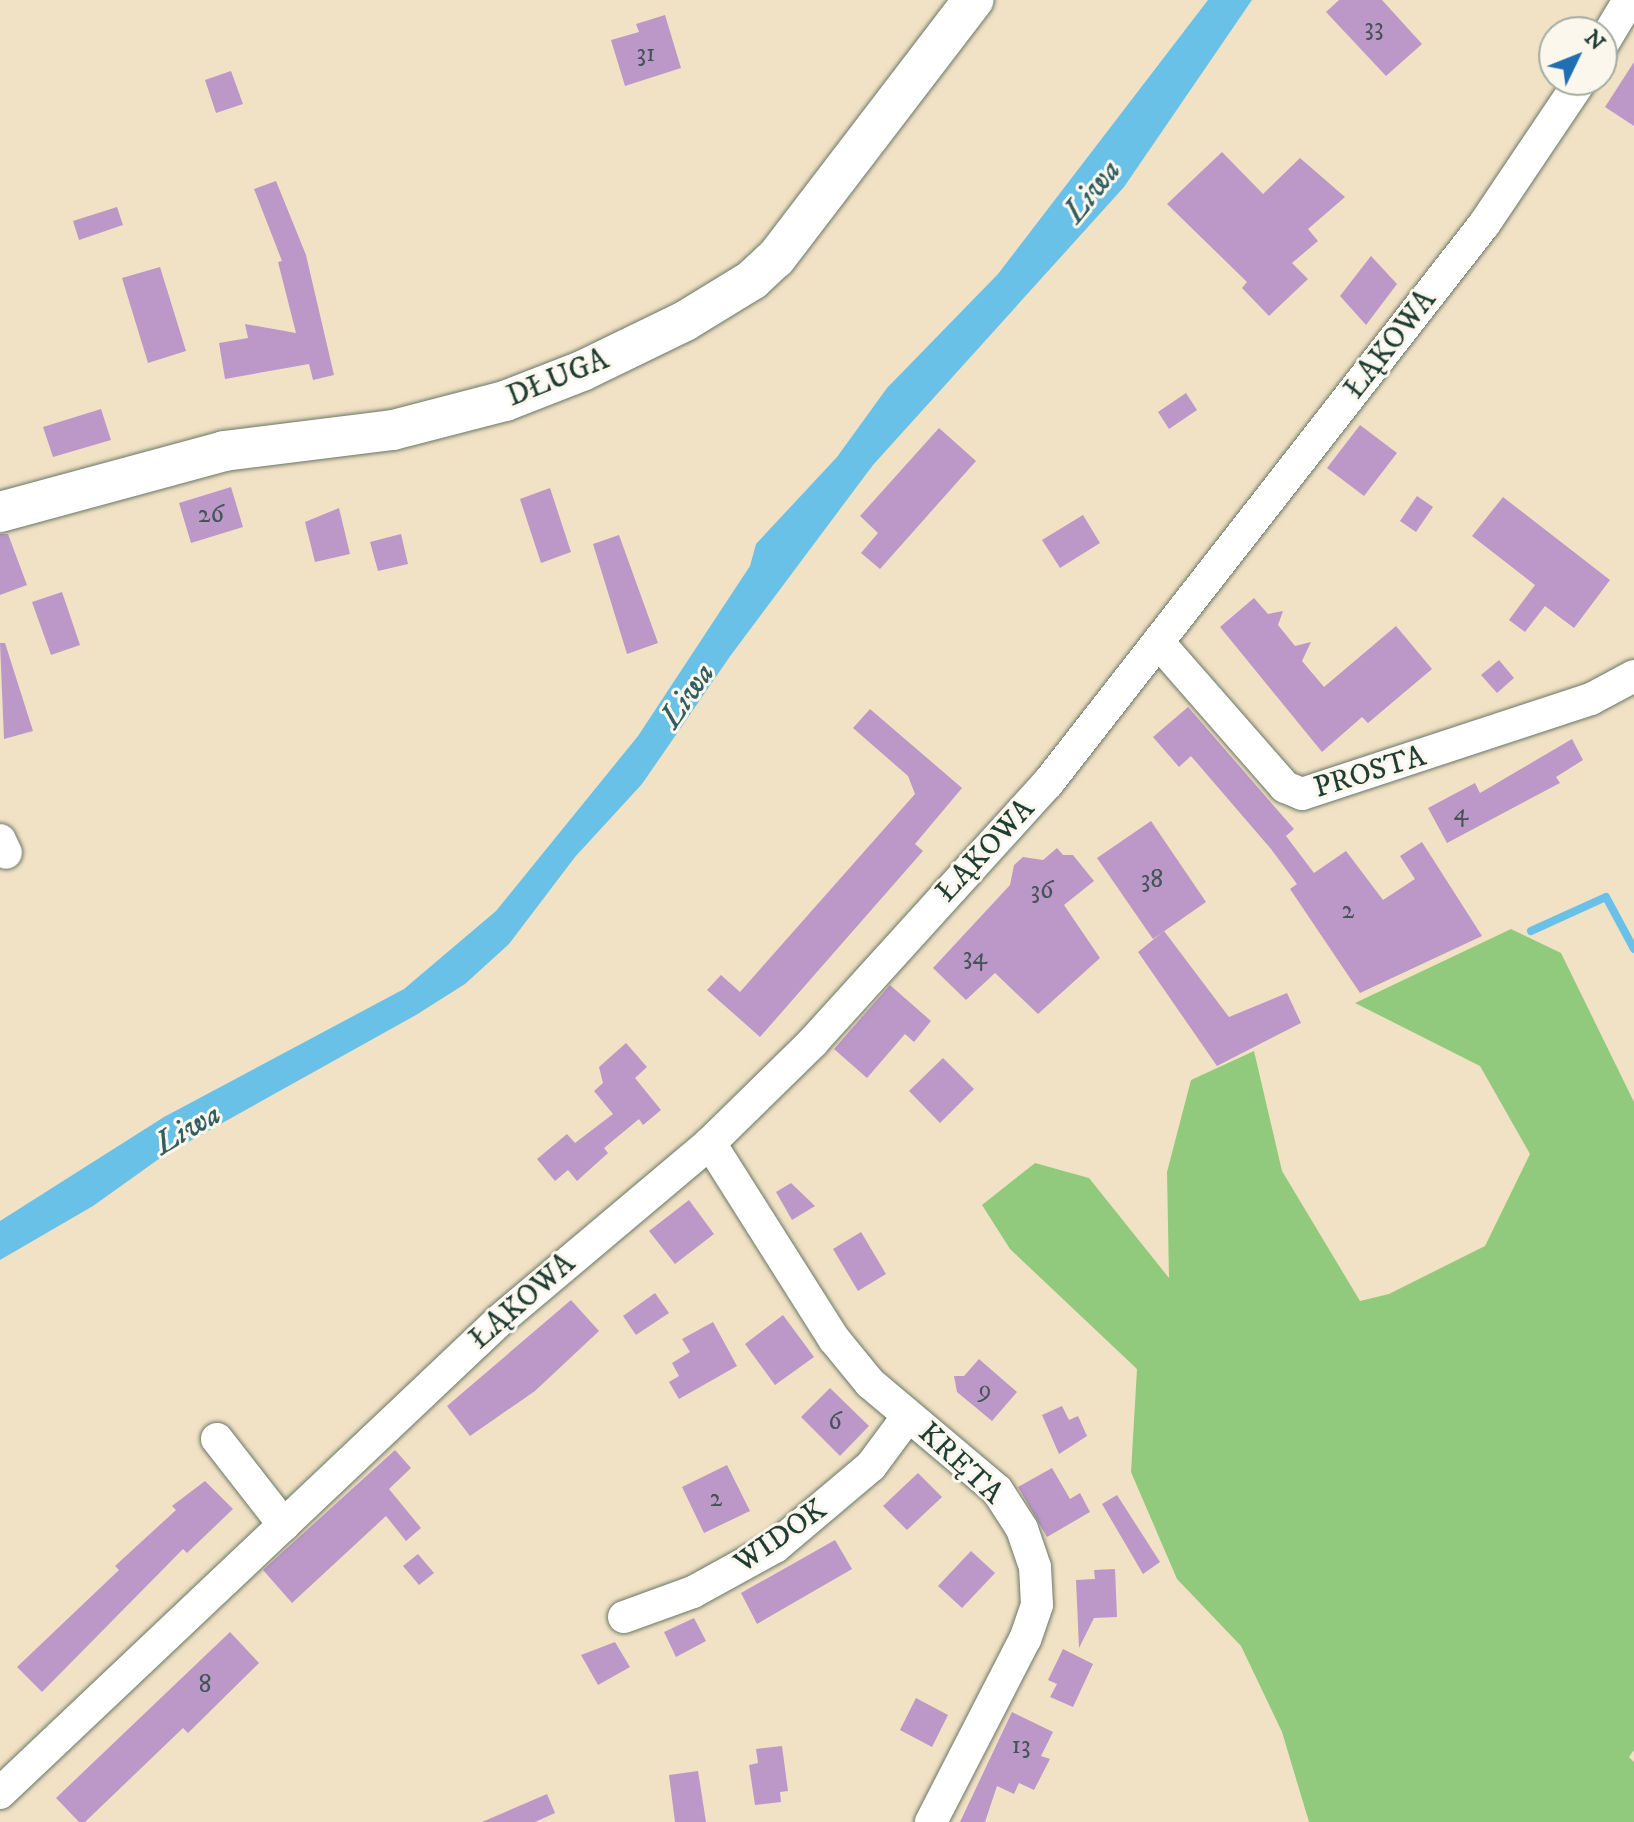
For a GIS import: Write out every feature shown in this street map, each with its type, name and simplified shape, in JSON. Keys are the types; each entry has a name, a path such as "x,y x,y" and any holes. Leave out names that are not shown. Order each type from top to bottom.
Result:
{"street":[{"name":"DŁUGA","path":"0,512 224,451 393,430 505,401 595,365 685,321 752,280 776,258 973,0"},
{"path":"1618,18 1629,0"},
{"name":"ŁĄKOWA","path":"0,1793 500,1320 710,1143 813,1042 1048,783 1485,223 1570,96"},
{"name":"PROSTA","path":"1159,643 1285,787 1302,794 1591,699 1634,676"},
{"name":"KRĘTA","path":"710,1143 834,1339 870,1383 997,1490 1022,1529 1035,1567 1037,1605 1025,1639 931,1822"},
{"name":"WIDOK","path":"624,1617 693,1592 775,1547 871,1466 908,1416"},
{"path":"217,1439 284,1525"}],"green space":[{"path":"1511,929 1561,953 1634,1102 1634,1750 1629,1757 1634,1762 1634,1822 1309,1822 1282,1732 1241,1646 1177,1579 1131,1472 1137,1369 1010,1249 982,1205 1035,1163 1089,1178 1169,1278 1167,1172 1191,1080 1254,1051 1282,1171 1360,1301 1389,1294 1485,1246 1530,1154 1480,1066 1355,1003"}],"water":[{"name":"Liwa","path":"1208,0 1252,0 1124,187 873,465 731,655 642,784 575,857 509,944 465,984 416,1015 163,1156 93,1206 0,1260 0,1221 164,1117 404,989 496,911 638,736 750,566 756,544 837,457 887,388 998,274"}],"building":[{"path":"1339,0 1382,0 1422,44 1386,76 1326,12"},
{"path":"665,15 681,68 625,86 611,40 639,32 636,24"},
{"path":"1634,62 1634,126 1605,107 1612,96 1618,96 1618,87"},
{"path":"231,71 243,104 216,113 205,80"},
{"path":"1222,152 1263,194 1300,158 1345,197 1308,229 1318,241 1292,263 1308,279 1269,316 1242,288 1247,282 1167,204"},
{"path":"276,181 306,255 334,375 313,380 309,364 225,379 219,343 248,338 245,324 296,333 278,262 282,261 254,189"},
{"path":"117,207 123,225 79,240 73,221"},
{"path":"1371,256 1397,284 1366,325 1340,296"},
{"path":"160,267 186,351 148,363 122,278"},
{"path":"1186,393 1197,410 1169,429 1158,412"},
{"path":"101,409 111,440 53,457 43,427"},
{"path":"1360,425 1397,453 1364,496 1327,468"},
{"path":"939,428 976,461 880,569 861,553 878,533 860,516"},
{"path":"231,487 243,527 191,543 179,503"},
{"path":"550,488 571,552 541,563 520,499"},
{"path":"1417,496 1433,507 1416,532 1400,521"},
{"path":"1503,497 1610,580 1574,628 1545,606 1525,632 1509,620 1535,585 1472,536"},
{"path":"339,508 350,554 315,562 305,522"},
{"path":"1083,515 1100,543 1060,568 1042,540"},
{"path":"0,534 8,534 27,585 0,595"},
{"path":"401,534 408,564 378,571 370,542"},
{"path":"619,535 658,643 627,654 593,544"},
{"path":"62,592 80,645 51,655 32,602"},
{"path":"1254,598 1268,614 1283,611 1278,625 1295,646 1311,642 1302,661 1324,687 1396,626 1432,669 1368,723 1362,717 1322,752 1220,627"},
{"path":"0,643 5,643 33,731 4,739"},
{"path":"1499,660 1514,678 1497,693 1481,675"},
{"path":"1188,707 1294,829 1286,836 1314,873 1346,851 1383,900 1415,879 1400,856 1422,842 1482,936 1360,993 1290,889 1297,884 1271,849 1191,756 1179,767 1153,737"},
{"path":"870,709 962,788 915,844 923,851 760,1037 707,990 721,975 740,992 915,794 908,776 853,728"},
{"path":"1572,739 1583,760 1556,777 1560,783 1447,843 1428,808 1475,783 1480,793"},
{"path":"1151,821 1206,902 1153,939 1097,858"},
{"path":"1057,848 1063,855 1073,855 1094,881 1064,905 1100,958 1038,1014 995,973 966,1000 933,968 1010,885 1014,865 1023,857 1043,860"},
{"path":"1164,931 1229,1017 1287,993 1301,1023 1217,1066 1138,952"},
{"path":"890,985 931,1021 914,1042 905,1034 867,1078 834,1049"},
{"path":"626,1043 647,1067 635,1078 661,1110 643,1125 639,1119 604,1148 608,1153 577,1181 568,1170 555,1181 537,1159 567,1134 575,1143 613,1114 594,1091 603,1083 599,1067"},
{"path":"943,1058 974,1089 940,1123 909,1091"},
{"path":"791,1183 815,1206 792,1220 776,1192"},
{"path":"689,1200 714,1234 675,1264 649,1231"},
{"path":"861,1232 886,1274 858,1291 833,1249"},
{"path":"655,1293 669,1313 636,1335 623,1316"},
{"path":"571,1300 599,1331 535,1391 470,1436 447,1406"},
{"path":"783,1315 814,1357 775,1385 745,1344"},
{"path":"713,1322 737,1366 679,1399 669,1382 679,1376 672,1363 690,1352 682,1339"},
{"path":"979,1359 1017,1392 992,1421 957,1392 954,1376 964,1376"},
{"path":"830,1388 869,1426 840,1456 801,1417"},
{"path":"1062,1406 1069,1420 1078,1416 1087,1436 1059,1454 1042,1415"},
{"path":"395,1450 411,1468 389,1489 421,1528 406,1541 386,1516 292,1603 263,1570"},
{"path":"727,1465 750,1511 704,1533 682,1487"},
{"path":"1052,1468 1070,1499 1080,1493 1090,1512 1047,1537 1018,1487"},
{"path":"918,1473 942,1497 907,1530 883,1506"},
{"path":"205,1481 233,1509 187,1553 183,1549 42,1692 17,1667 119,1570 115,1566 176,1510 172,1506"},
{"path":"1117,1495 1160,1562 1143,1574 1102,1504"},
{"path":"835,1540 852,1569 757,1624 741,1593"},
{"path":"971,1551 995,1573 962,1608 938,1586"},
{"path":"418,1554 434,1573 419,1585 403,1566"},
{"path":"1115,1569 1117,1617 1094,1618 1079,1648 1076,1580 1095,1579 1094,1570"},
{"path":"694,1618 706,1641 676,1657 664,1632"},
{"path":"230,1632 259,1663 188,1733 183,1728 85,1822 79,1822 56,1798"},
{"path":"615,1642 630,1667 598,1685 581,1655"},
{"path":"1063,1649 1093,1664 1073,1707 1050,1697 1057,1684 1048,1680"},
{"path":"916,1698 948,1715 932,1747 900,1730"},
{"path":"1012,1712 1053,1732 1041,1756 1050,1759 1034,1790 1019,1783 1014,1794 997,1786 985,1822 960,1822"},
{"path":"782,1746 788,1791 780,1792 781,1802 755,1805 749,1765 758,1763 756,1749"},
{"path":"698,1771 706,1822 675,1822 669,1775"},
{"path":"547,1794 555,1813 535,1822 482,1822"}],"waterway":[{"path":"1531,931 1606,897 1634,949"}]}
